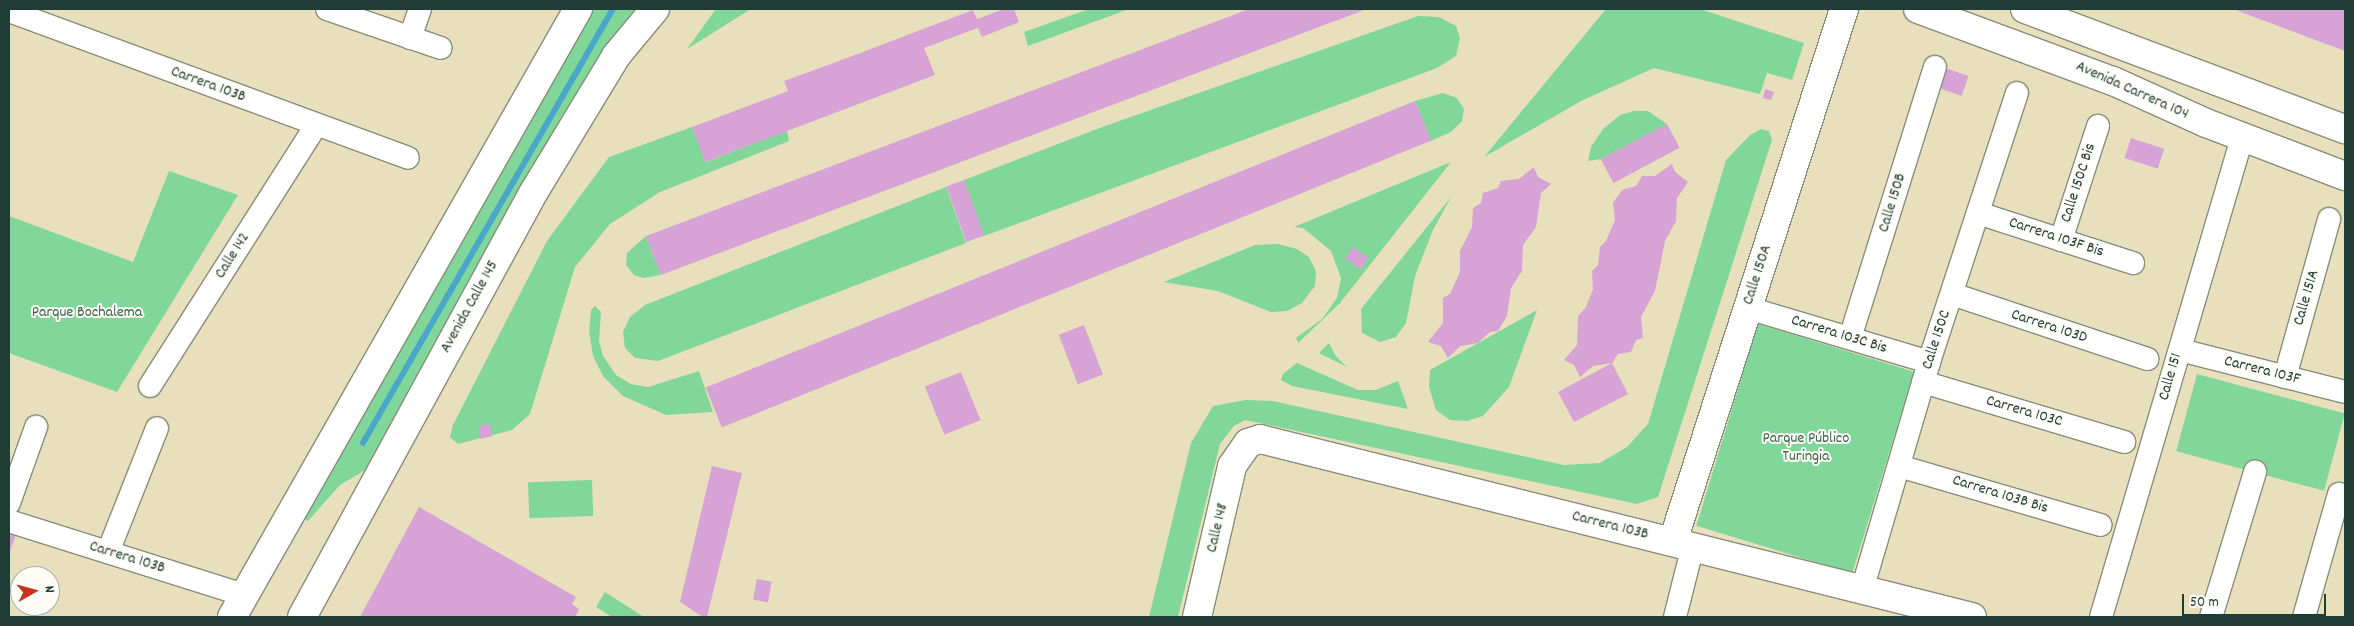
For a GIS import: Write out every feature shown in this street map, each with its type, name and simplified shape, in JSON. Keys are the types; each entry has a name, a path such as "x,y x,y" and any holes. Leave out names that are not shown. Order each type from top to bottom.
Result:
{"main road":[{"path":"238,606 578,9"},
{"name":"Avenida Calle 145","path":"302,617 535,190 616,56 655,9"},
{"name":"Calle 150A","path":"1683,544 1748,308 1844,9"},
{"name":"Avenida Carrera 104","path":"1918,9 2113,81 2242,138 2345,176"},
{"path":"2025,9 2345,128"},
{"name":"Carrera 103B","path":"1248,443 1260,439 1972,617"},
{"name":"Calle 148","path":"1197,617 1232,466 1248,443"}],"street":[{"path":"327,9 440,48"},
{"path":"410,38 420,9"},
{"name":"Carrera 103B","path":"9,11 408,158"},
{"name":"Calle 150B","path":"1850,338 1935,68"},
{"name":"Calle 150C","path":"1862,590 1926,372 2018,93"},
{"name":"Calle 142","path":"150,386 316,125"},
{"name":"Calle 150C Bis","path":"2061,240 2098,126"},
{"name":"Calle 151","path":"2101,617 2242,138"},
{"name":"Carrera 103F Bis","path":"1978,213 2133,263"},
{"name":"Calle 151A","path":"2285,377 2329,219"},
{"name":"Carrera 103D","path":"1952,294 2147,359"},
{"name":"Carrera 103C Bis","path":"1748,308 1850,338 1926,372"},
{"name":"Carrera 103F","path":"2180,350 2345,392"},
{"name":"Carrera 103C","path":"1926,372 2124,442"},
{"path":"9,504 36,427"},
{"path":"108,552 157,428"},
{"name":"Carrera 103B Bis","path":"1899,466 2101,525"},
{"path":"2211,617 2255,472"},
{"path":"2304,617 2339,494"},
{"name":"Carrera 103B","path":"9,521 108,552 238,606"},
{"name":"Calle 150A","path":"1675,617 1683,544"}],"green space":[{"path":"592,9 635,9 602,56 413,383 372,466 340,485 308,521 300,517"},
{"path":"716,9 751,9 687,49"},
{"path":"1089,9 1129,9 1028,46 1024,32"},
{"path":"1606,9 1700,9 1804,43 1792,80 1767,73 1760,94 1654,68 1581,101 1484,157"},
{"path":"1418,16 1439,17 1456,26 1460,38 1456,56 1437,68 984,236 964,180 1105,126"},
{"path":"1443,93 1457,98 1464,109 1462,121 1451,132 1431,141 1415,101"},
{"path":"1634,111 1648,111 1667,124 1601,159 1588,161 1591,147 1603,129 1620,115"},
{"path":"692,127 706,162 787,131 789,141 660,192 610,224 575,267 530,414 512,430 458,444 450,437 453,425 547,241 609,157"},
{"path":"1761,129 1769,131 1772,140 1658,497 1637,504 1245,420 1234,426 1220,444 1178,617 1149,617 1191,443 1213,406 1246,400 1273,401 1564,465 1600,463 1627,447 1648,424 1726,160 1750,135"},
{"path":"1451,162 1340,303 1298,343 1296,338 1322,319 1337,298 1341,278 1331,251 1303,228 1294,227"},
{"name":"Parque Bochalema","path":"169,171 238,195 117,392 9,353 9,216 133,262"},
{"path":"946,187 966,243 658,361 635,358 625,348 623,332 630,317 645,305"},
{"path":"1451,197 1433,230 1415,276 1406,323 1396,337 1380,342 1362,333 1361,309"},
{"path":"646,236 661,275 644,278 634,275 626,265 627,253"},
{"path":"1278,244 1297,249 1309,257 1316,271 1315,286 1302,303 1287,311 1271,312 1218,291 1164,282 1255,245"},
{"path":"595,306 601,312 599,341 603,356 616,375 631,384 648,387 699,371 713,412 666,415 623,396 603,376 593,356 589,331 591,310"},
{"path":"1537,310 1509,387 1483,416 1467,421 1450,420 1436,410 1429,387 1430,370"},
{"name":"Parque Público Turingia","path":"1758,324 1914,372 1852,573 1696,526"},
{"path":"1329,343 1335,355 1347,367 1319,353"},
{"path":"1297,363 1358,390 1376,390 1398,381 1408,409 1292,386 1281,380 1283,374"},
{"path":"2197,374 2345,414 2324,491 2176,451"},
{"path":"592,480 593,516 529,518 528,482"},
{"path":"605,592 644,617 612,617 596,607"}],"building":[{"path":"1004,9 1014,9 1019,22 982,37 978,28 924,48 935,75 705,162 692,127 788,91 784,81 973,10 977,19"},
{"path":"1249,9 1367,9 661,275 646,236"},
{"path":"2233,9 2345,9 2345,51"},
{"path":"1942,67 1968,76 1962,96 1935,87"},
{"path":"1765,89 1774,92 1771,100 1763,98"},
{"path":"1415,101 1431,141 722,427 706,388"},
{"path":"1667,124 1680,148 1613,183 1601,159"},
{"path":"2131,138 2164,149 2158,169 2125,158"},
{"path":"1672,164 1675,172 1688,182 1677,198 1676,221 1665,241 1655,291 1641,317 1643,338 1636,340 1631,352 1618,354 1612,363 1593,366 1580,377 1574,365 1564,360 1577,345 1578,316 1586,307 1593,289 1592,271 1598,265 1600,247 1606,241 1615,220 1613,203 1622,190 1636,186 1642,176 1655,176"},
{"path":"1534,167 1538,177 1551,184 1541,193 1536,227 1523,245 1522,271 1511,288 1507,316 1498,331 1490,332 1478,343 1460,346 1448,358 1441,346 1428,342 1443,323 1443,298 1450,294 1460,272 1460,251 1472,227 1473,208 1481,203 1483,193 1498,188 1501,181 1519,179"},
{"path":"964,180 984,235 966,242 946,186"},
{"path":"1353,247 1369,258 1361,269 1345,258"},
{"path":"1084,325 1103,374 1078,384 1059,335"},
{"path":"1612,363 1628,394 1574,422 1558,392"},
{"path":"961,372 980,420 944,435 925,387"},
{"path":"490,424 492,436 481,439 478,426"},
{"path":"712,466 742,473 707,617 703,617 680,602"},
{"path":"419,507 576,597 572,604 579,609 575,617 360,617"},
{"path":"9,522 19,526 9,554"},
{"path":"757,579 772,582 768,602 753,600"}],"waterway":[{"path":"363,443 613,9"}]}
